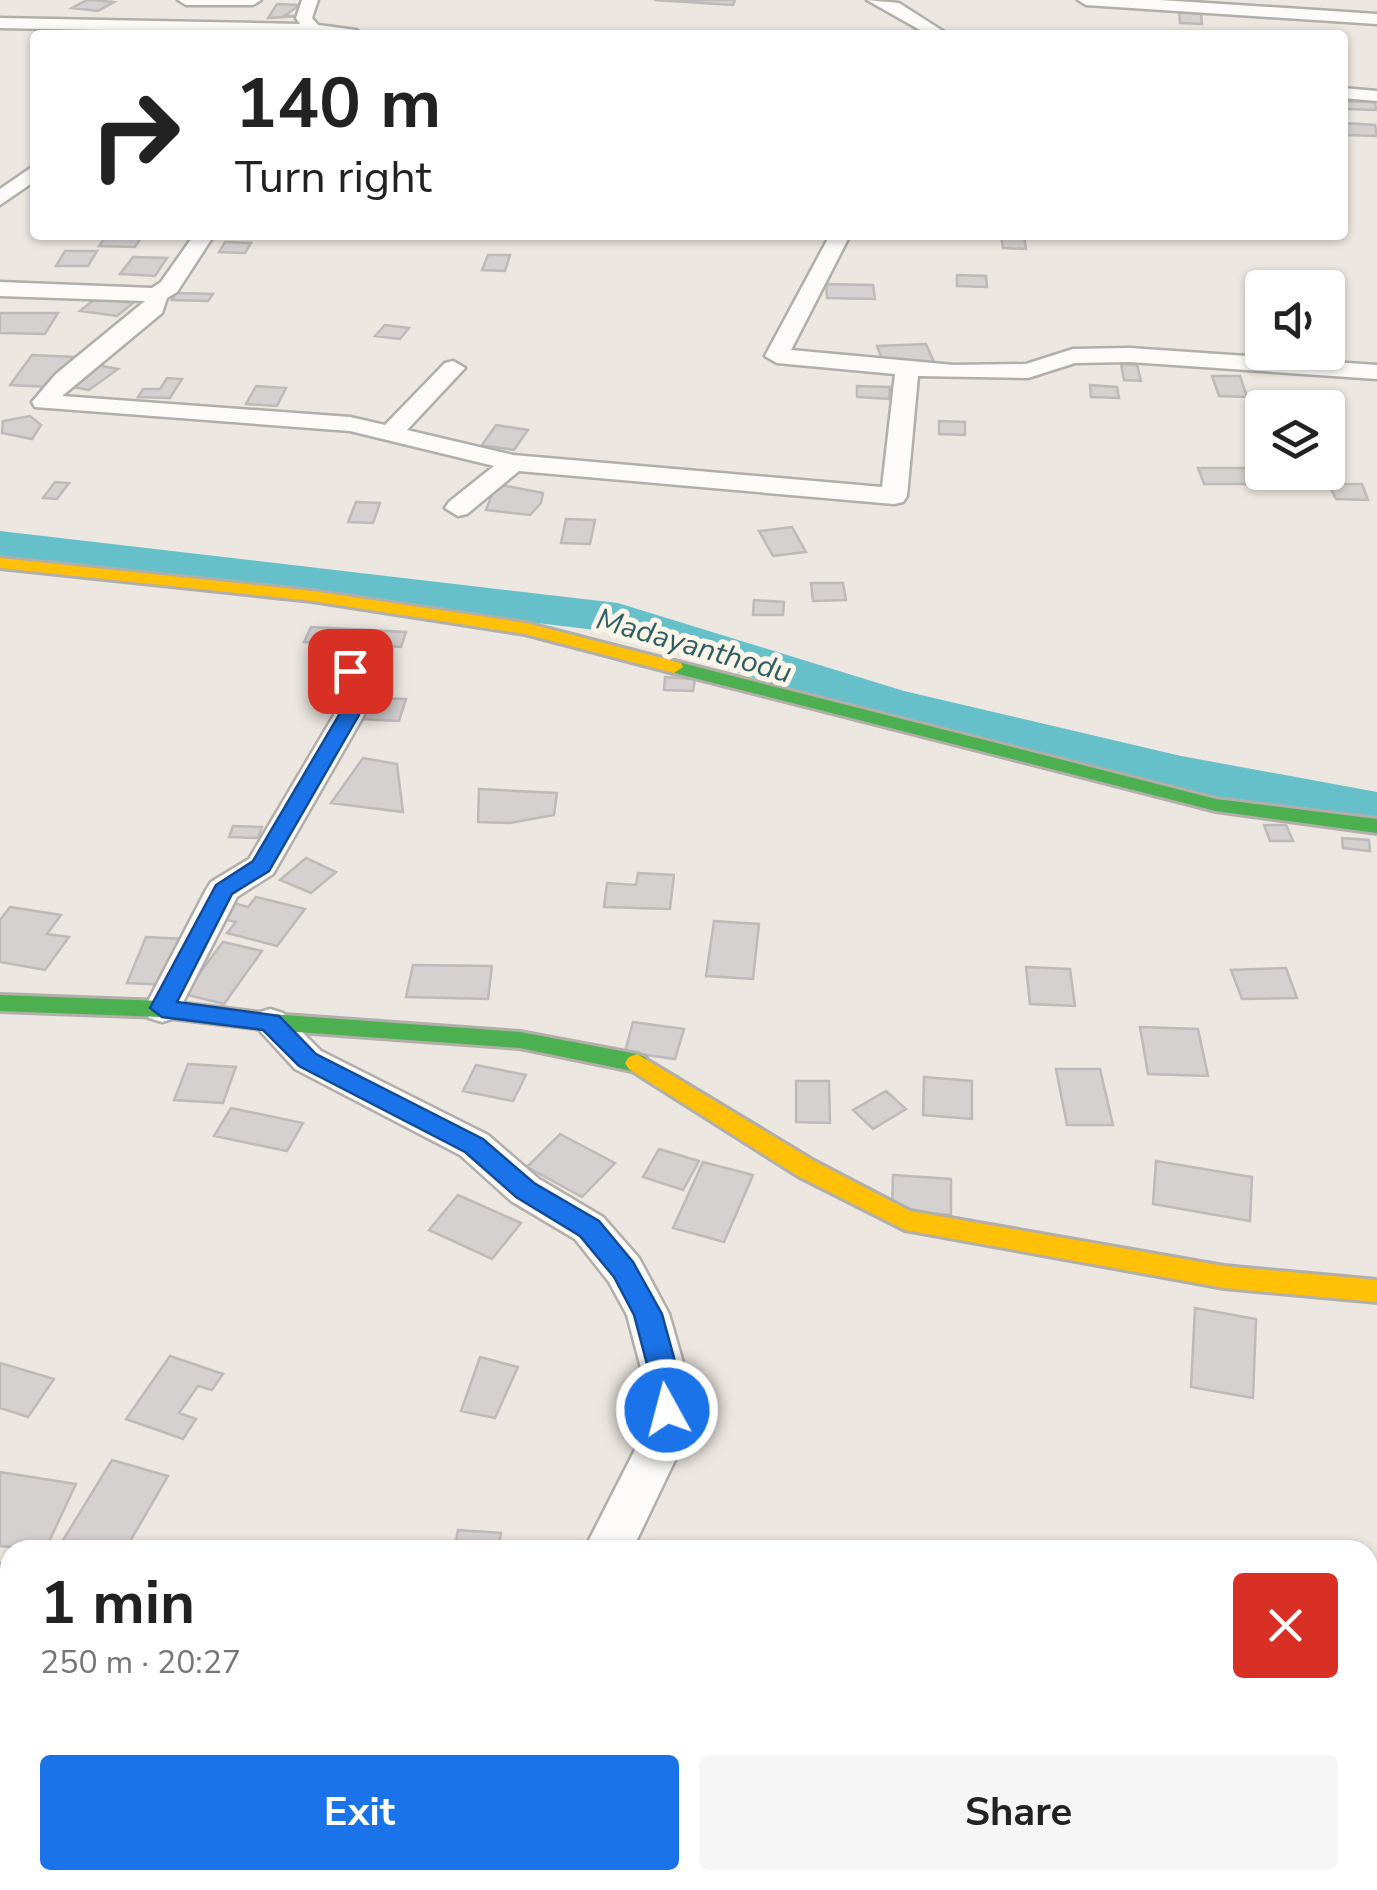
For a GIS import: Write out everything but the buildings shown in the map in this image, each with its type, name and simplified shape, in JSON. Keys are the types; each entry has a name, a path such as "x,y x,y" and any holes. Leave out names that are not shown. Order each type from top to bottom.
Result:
{"street":[{"path":"186,0 253,0"},
{"path":"295,0 310,0 304,18 313,30"},
{"path":"874,0 894,6 933,30"},
{"path":"1086,0 1377,18"},
{"path":"0,23 41,16 313,30"},
{"path":"1348,94 1377,96"},
{"path":"0,199 30,175"},
{"path":"0,289 157,295 169,287 201,240"},
{"path":"837,240 778,356 907,370 1028,371 1073,356 1130,355 1377,372"},
{"path":"157,295 154,308 64,379 44,402 350,424 512,462 894,496 907,370"},
{"path":"390,434 453,368"},
{"path":"458,508 512,462"},
{"path":"0,563 312,596 526,628 1216,805 1377,826"},
{"path":"162,1008 224,890 261,866 349,715 350,671"},
{"path":"0,1003 162,1008 270,1022 520,1040 633,1061 807,1169 905,1220 1224,1278 1377,1291"},
{"path":"270,1022 308,1060 474,1145 525,1190 589,1228 624,1270 648,1314 668,1387 666,1433 613,1540"}],"waterway":[{"name":"Madayanthodu","path":"0,545 618,618 889,704 1181,773 1377,810"}],"traffic: fast":[{"path":"674,667 1216,805 1377,826"},
{"path":"0,1003 162,1009 270,1022 520,1040 637,1063"}],"traffic: slow":[{"path":"0,563 312,596 526,629 674,667"},
{"path":"637,1063 807,1169 905,1220 1224,1277 1377,1291"}],"route":[{"path":"350,671 349,715 261,866 224,890 162,1008 270,1022 308,1060 474,1145 525,1190 589,1228 624,1270 648,1314 668,1387 667,1410"}]}
